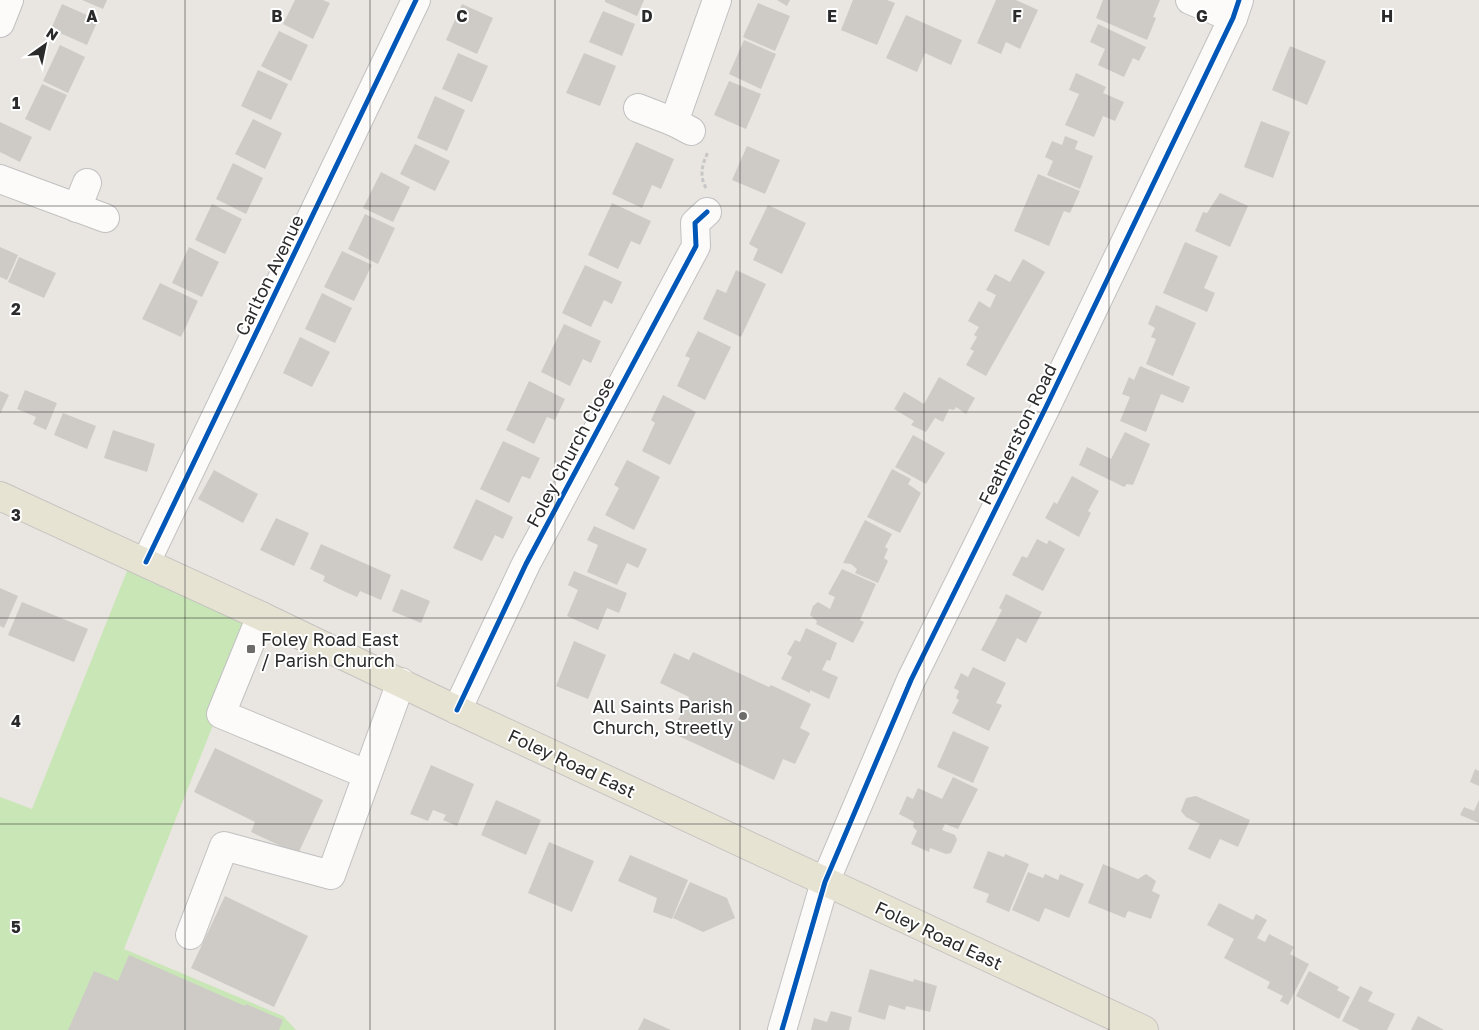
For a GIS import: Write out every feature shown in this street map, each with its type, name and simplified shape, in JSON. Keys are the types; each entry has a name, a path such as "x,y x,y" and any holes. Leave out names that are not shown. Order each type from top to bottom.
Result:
{"main road":[{"name":"Foley Road East","path":"0,496 146,562 402,682 457,710 1144,1030"}],"street":[{"path":"0,23 9,0"},
{"name":"Carlton Avenue","path":"146,562 416,0"},
{"path":"638,108 682,127 717,0"},
{"path":"1190,0 1236,9"},
{"name":"Featherston Road","path":"782,1030 825,882 911,680 1046,407 1236,9"},
{"path":"0,179 82,195 105,218"},
{"name":"Foley Church Close","path":"457,710 526,564 706,246 696,223 708,212"},
{"path":"261,616 221,714 366,774"},
{"path":"190,935 224,846 331,875 366,774 402,682"}],"path":[{"path":"682,127 709,150 702,163 701,178 708,191 708,212"}],"green space":[{"path":"131,561 256,617 124,949 283,1016 296,1030 0,1030 0,797 32,809"}],"building":[{"path":"82,0 107,0 103,9"},
{"path":"295,0 323,0 330,3 313,39 283,24"},
{"path":"605,0 644,0 637,16 605,2"},
{"path":"777,0 790,0 787,6"},
{"path":"853,0 887,0 895,3 877,45 841,30"},
{"path":"996,0 1016,0 1038,10 1020,49 1006,42 1001,54 977,43"},
{"path":"1103,0 1160,0 1153,17 1156,18 1147,40 1096,18"},
{"path":"758,3 790,16 775,51 743,37"},
{"path":"62,4 98,20 87,45 51,29"},
{"path":"462,4 493,18 477,54 446,40"},
{"path":"603,11 635,24 622,56 589,42"},
{"path":"906,15 962,40 951,65 925,53 917,72 886,58"},
{"path":"1098,24 1146,47 1139,61 1133,58 1124,77 1098,65 1105,49 1090,42"},
{"path":"279,31 308,45 291,81 261,66"},
{"path":"744,40 776,54 761,89 729,74"},
{"path":"60,45 85,57 68,93 43,81"},
{"path":"1290,46 1326,61 1307,105 1272,90"},
{"path":"458,53 488,66 472,102 442,89"},
{"path":"584,53 616,66 600,106 566,93"},
{"path":"258,70 288,84 271,120 241,106"},
{"path":"1076,73 1106,87 1103,93 1124,102 1115,121 1103,116 1094,137 1065,125 1079,94 1069,90"},
{"path":"729,81 761,94 746,129 714,115"},
{"path":"42,84 67,95 50,131 25,119"},
{"path":"435,96 465,110 447,151 417,138"},
{"path":"253,119 282,133 265,169 235,154"},
{"path":"1261,121 1290,132 1273,178 1244,167"},
{"path":"0,122 32,137 20,162 0,152"},
{"path":"1065,136 1078,141 1075,149 1093,156 1080,189 1047,175 1053,161 1045,157 1052,141 1062,145"},
{"path":"636,142 674,159 661,189 652,185 642,208 612,194"},
{"path":"415,144 450,161 435,191 400,174"},
{"path":"747,146 780,160 765,194 732,180"},
{"path":"233,163 263,178 246,214 216,199"},
{"path":"381,172 410,187 393,222 363,208"},
{"path":"1038,174 1080,191 1070,213 1064,211 1049,246 1014,231"},
{"path":"1220,193 1248,206 1230,247 1195,231 1203,212 1207,213"},
{"path":"612,203 651,221 640,245 631,241 618,269 588,255"},
{"path":"212,204 242,219 225,254 195,240"},
{"path":"768,205 806,223 782,274 753,260 758,249 749,244"},
{"path":"365,214 395,228 378,264 348,249"},
{"path":"1185,242 1218,256 1204,288 1215,293 1207,312 1163,293"},
{"path":"0,247 18,255 7,280 0,277"},
{"path":"189,247 219,262 202,297 172,283"},
{"path":"342,251 372,265 354,301 324,287"},
{"path":"19,257 56,273 44,298 8,282"},
{"path":"1023,259 1045,272 986,376 966,365 974,351 970,349 977,337 974,335 979,327 968,321 979,301 990,308 996,295 986,290 995,274 1010,282"},
{"path":"585,265 622,282 612,304 604,300 591,327 562,313"},
{"path":"736,270 766,284 741,337 703,319 717,289 726,293"},
{"path":"160,283 198,301 181,337 142,319"},
{"path":"322,293 352,308 335,343 305,329"},
{"path":"1156,305 1196,323 1173,376 1146,364 1156,339 1151,337 1155,328 1148,324"},
{"path":"564,324 601,341 591,363 583,359 570,386 541,372"},
{"path":"698,331 731,347 705,400 677,386 690,358 685,356"},
{"path":"300,337 330,352 312,387 283,373"},
{"path":"1140,366 1190,387 1183,403 1161,394 1146,432 1120,421 1130,397 1122,394 1129,377 1134,380"},
{"path":"939,377 975,398 966,414 956,407 954,410 949,409 943,422 935,418 926,432 911,425 914,421 894,409 904,392 924,404"},
{"path":"529,381 565,399 555,420 547,417 534,444 506,430"},
{"path":"25,390 57,403 46,430 33,424 36,417 17,409"},
{"path":"0,391 9,395 0,414"},
{"path":"663,395 696,412 670,465 642,451 655,423 651,420"},
{"path":"63,413 96,426 87,449 54,435"},
{"path":"113,430 155,444 147,472 104,458"},
{"path":"1125,432 1150,444 1133,485 1127,484 1124,487 1079,465 1087,447 1111,459"},
{"path":"913,435 945,453 926,484 895,467"},
{"path":"503,441 540,458 530,479 522,476 509,503 480,489"},
{"path":"627,460 660,477 634,530 605,515 619,488 614,485"},
{"path":"892,469 911,479 908,484 921,493 900,533 867,517"},
{"path":"214,470 258,494 243,523 198,499"},
{"path":"1072,476 1099,491 1088,511 1091,513 1079,537 1045,518 1054,502 1057,504"},
{"path":"476,499 513,517 503,539 495,535 482,561 453,548"},
{"path":"276,518 309,533 294,566 260,550"},
{"path":"865,520 892,534 885,547 888,549 884,558 888,561 878,583 855,573 857,569 851,564 843,563"},
{"path":"594,526 647,549 638,568 627,563 617,585 587,572 598,545 587,540"},
{"path":"1037,539 1047,544 1049,540 1065,549 1043,591 1012,575 1022,556 1027,558"},
{"path":"321,544 391,575 381,600 360,591 357,597 323,581 325,576 310,569"},
{"path":"842,569 876,584 860,620 864,622 853,643 816,624 817,621 810,615 813,606 818,602 830,609 835,597 828,594"},
{"path":"574,571 627,593 619,613 607,608 598,630 567,616 578,590 568,585"},
{"path":"0,588 18,596 4,628 0,626"},
{"path":"401,589 430,601 421,623 392,611"},
{"path":"1006,594 1042,612 1026,643 1017,638 1005,662 981,650 1002,610 999,608"},
{"path":"22,602 88,629 74,662 8,635"},
{"path":"806,628 837,643 830,661 827,660 822,670 838,677 829,699 810,690 810,693 781,679 792,657 787,654 795,640 800,642"},
{"path":"574,641 606,655 588,699 556,686"},
{"name":"All Saints Parish Church, Streetly","path":"693,652 811,704 800,728 810,733 795,764 783,759 774,780 672,733 689,697 660,683 674,653 689,660"},
{"path":"973,667 1006,683 996,703 1002,705 989,731 952,713 959,700 956,698 959,691 954,688 961,673 968,677"},
{"path":"953,731 989,747 973,783 937,767"},
{"path":"215,748 323,800 298,854 251,832 255,822 194,792"},
{"path":"431,765 474,784 457,826 443,820 446,815 433,810 428,821 410,814"},
{"path":"1475,769 1479,771 1479,786 1470,782"},
{"path":"953,777 978,789 958,829 945,824 942,830 955,835 957,840 951,853 946,854 930,848 929,852 911,844 917,831 913,827 914,822 899,814 907,796 913,799 918,788 942,799"},
{"path":"1196,796 1250,820 1238,847 1220,839 1210,859 1188,849 1200,824 1186,817 1181,811 1186,798"},
{"path":"496,800 541,820 526,855 481,835"},
{"path":"1479,800 1479,823 1460,815 1464,807 1474,811"},
{"path":"549,842 594,861 572,912 528,893"},
{"path":"988,851 1004,857 1005,854 1029,864 1009,912 986,902 989,894 973,888"},
{"path":"630,855 688,880 672,919 653,912 657,898 618,881"},
{"path":"1103,864 1138,879 1146,874 1156,881 1152,891 1160,895 1151,919 1128,911 1125,918 1088,903"},
{"path":"1028,872 1043,878 1045,874 1058,880 1060,874 1084,884 1069,918 1045,908 1039,922 1012,910"},
{"path":"690,882 727,898 735,918 703,932 673,918"},
{"path":"225,896 308,936 274,1007 191,968"},
{"path":"1219,903 1253,920 1256,914 1267,920 1257,938 1265,942 1269,934 1294,947 1290,954 1309,964 1288,1005 1280,1001 1283,996 1267,988 1270,982 1224,958 1234,939 1207,925"},
{"path":"129,955 245,1006 246,1004 283,1020 279,1030 68,1030 94,971 118,981"},
{"path":"870,969 913,982 914,979 937,986 930,1012 906,1006 905,1010 889,1005 885,1020 858,1012"},
{"path":"1309,971 1339,987 1337,990 1350,997 1339,1019 1296,996"},
{"path":"1360,986 1373,992 1368,1001 1395,1014 1387,1030 1360,1030 1342,1021"},
{"path":"831,1011 852,1017 849,1030 811,1030 814,1018 827,1022"},
{"path":"1418,1016 1444,1030 1411,1030"},
{"path":"644,1018 671,1030 638,1030"}],"cycle path":[{"path":"146,562 416,0"},
{"path":"782,1030 825,882 911,680 1046,407 1233,18 1239,0"},
{"path":"457,710 526,564 696,246 695,223 707,212"}],"place":[{"name":"Foley Road East / Parish Church","path":"251,649"},
{"name":"All Saints Parish Church, Streetly","path":"743,716"}]}
